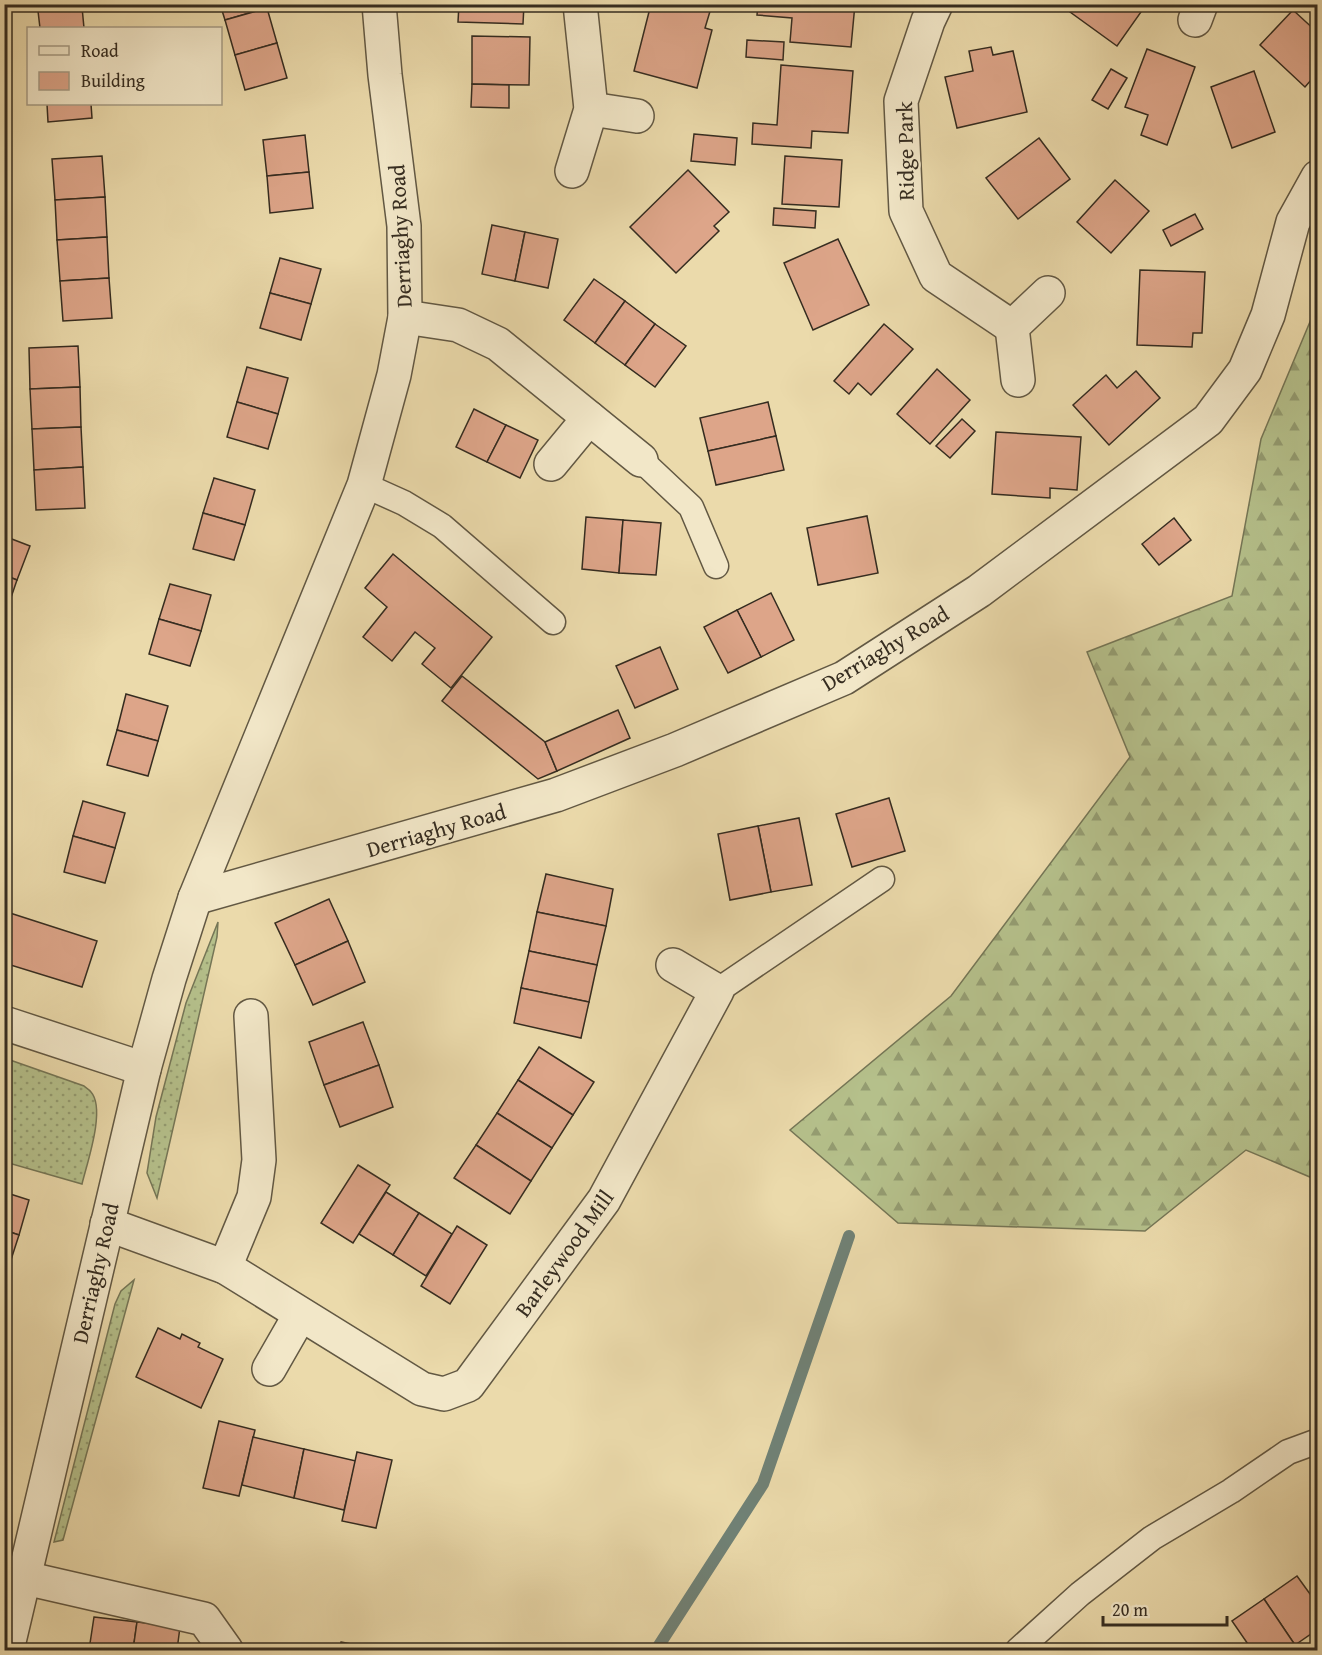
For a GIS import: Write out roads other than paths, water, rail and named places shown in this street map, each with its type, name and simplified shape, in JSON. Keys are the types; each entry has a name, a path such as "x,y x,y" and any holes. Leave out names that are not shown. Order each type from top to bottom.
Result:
{"street":[{"name":"Derriaghy Road","path":"7,1643 25,1578 106,1224 169,979 195,898 364,485 394,375 405,317 404,226 385,75 379,4"},
{"path":"572,171 591,109 580,4"},
{"name":"Ridge Park","path":"936,4 901,101 906,211 936,276 1012,327"},
{"path":"591,109 637,116"},
{"name":"Derriaghy Road","path":"195,898 556,795 675,750 844,678 979,591 1208,420 1245,370 1268,315 1293,222 1317,177"},
{"path":"1018,380 1012,327 1048,292"},
{"path":"405,317 458,326 498,344 641,460"},
{"path":"551,464 589,418"},
{"path":"673,965 717,991"},
{"name":"Barleywood Mill","path":"106,1224 225,1267 422,1389 444,1394 468,1385 604,1200 717,991"},
{"path":"225,1267 254,1197 259,1160 251,1016"},
{"path":"4,1023 144,1069"},
{"path":"269,1370 300,1315"},
{"path":"25,1578 204,1619 226,1650"}],"lane":[{"path":"641,460 691,507 716,566"},
{"path":"364,485 404,503 442,526 553,622"},
{"path":"717,991 882,879"},
{"path":"1018,1650 1080,1594 1152,1538 1231,1491 1288,1452 1317,1441"}],"waterway":[{"path":"656,1650 763,1484 849,1236"}]}
